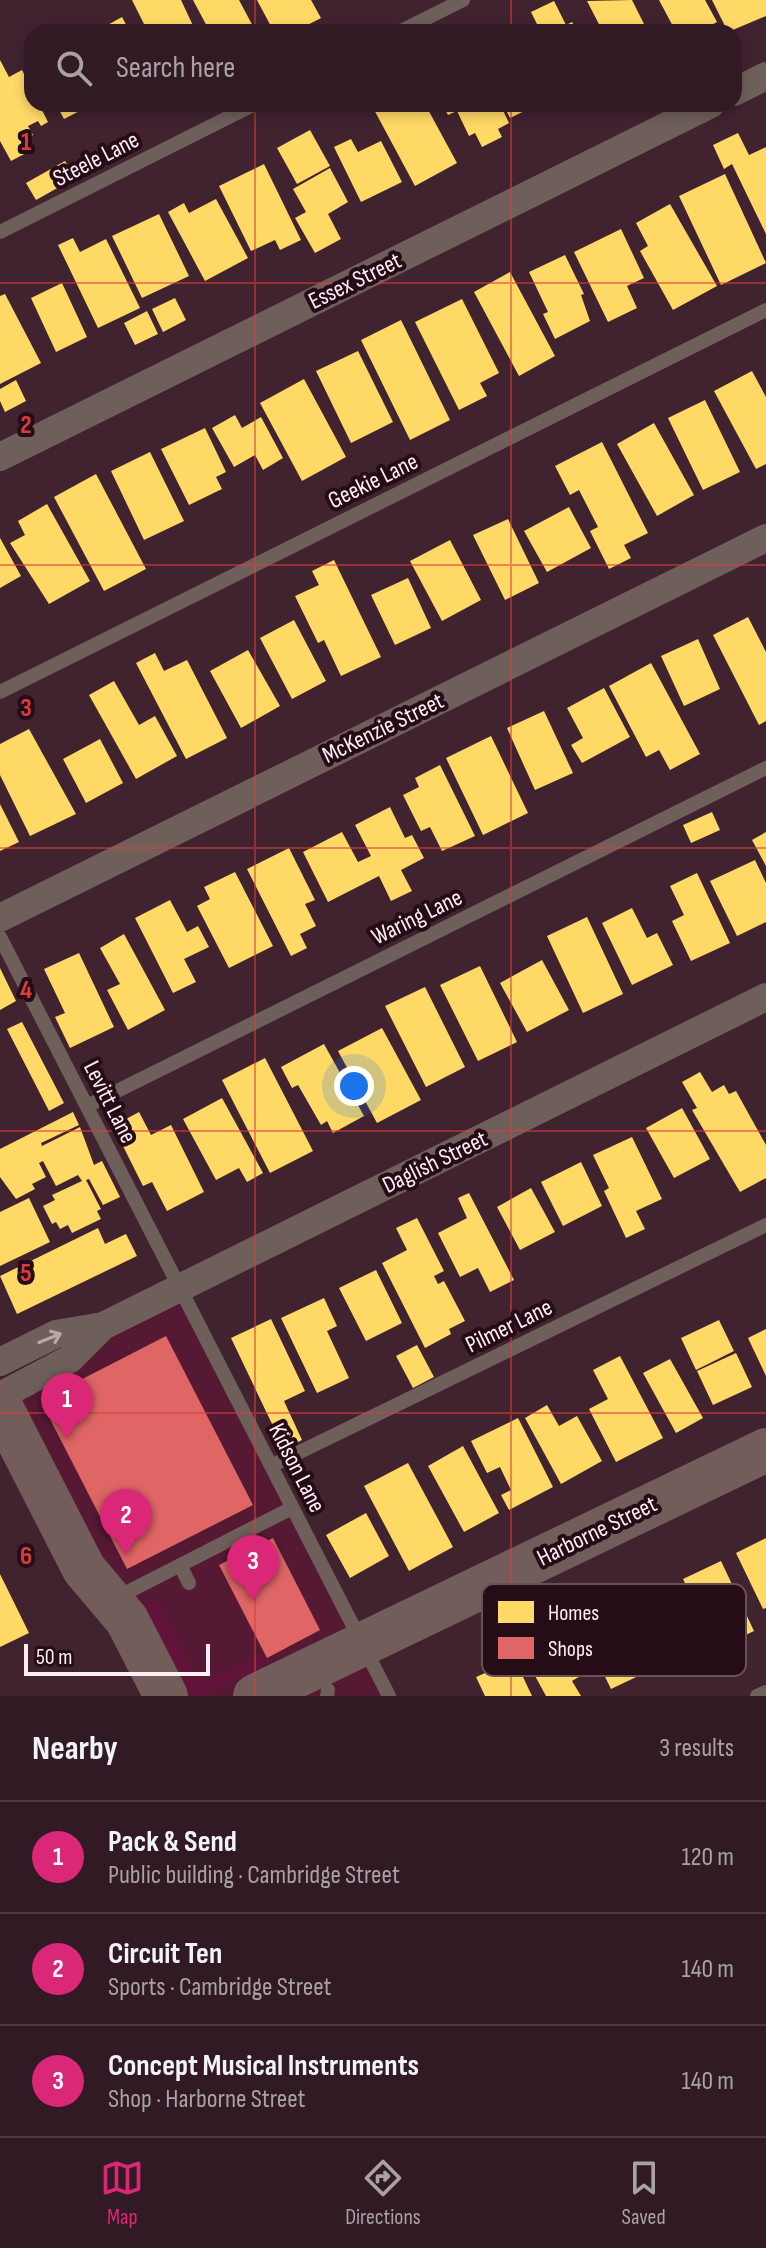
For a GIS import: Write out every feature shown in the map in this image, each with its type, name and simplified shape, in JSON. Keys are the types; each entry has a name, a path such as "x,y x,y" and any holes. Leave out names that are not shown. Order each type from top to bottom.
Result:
{"main road":[{"path":"0,1405 97,1585 127,1620 166,1696"},
{"name":"Harborne Street","path":"527,1584 766,1450"},
{"name":"Harborne Street","path":"545,1584 766,1474"},
{"path":"97,1585 100,1630 134,1696"},
{"name":"Harborne Street","path":"255,1696 375,1669 482,1609"},
{"name":"Harborne Street","path":"324,1694 482,1616"}],"street":[{"path":"742,88 766,76"},
{"name":"Essex Street","path":"0,457 695,112"},
{"name":"McKenzie Street","path":"0,918 766,538"},
{"name":"Daglish Street","path":"0,1362 56,1334 103,1326 766,997"},
{"name":"Daglish Street","path":"0,1396 70,1359 103,1326"}],"lane":[{"path":"415,24 463,0"},
{"name":"Steele Lane","path":"0,232 239,112"},
{"name":"Geekie Lane","path":"0,692 766,310"},
{"name":"Waring Lane","path":"87,1106 766,768"},
{"name":"Levitt Lane","path":"0,937 180,1288"},
{"name":"Pilmer Lane","path":"271,1466 766,1225"},
{"name":"Kidson Lane","path":"180,1288 375,1669"},
{"path":"97,1585 180,1565 292,1508"},
{"path":"180,1565 189,1583"},
{"path":"757,1696 766,1692"}],"shaded area":[{"path":"180,1288 389,1696 150,1696 0,1405 0,1379"},
{"path":"157,1599 198,1679 206,1681 262,1653 267,1664 204,1695 195,1695 187,1689 144,1606"}],"building: Homes":[{"path":"132,0 181,0 192,24 144,24"},
{"path":"193,0 239,0 252,24 206,24"},
{"path":"257,0 311,0 321,18 309,24 270,24"},
{"path":"632,0 644,24 599,24 587,1"},
{"path":"659,0 705,0 717,22 713,24 672,24"},
{"path":"712,0 766,0 766,16 742,26 724,24"},
{"path":"554,1 566,24 537,24 531,12"},
{"path":"122,17 126,24 109,24"},
{"path":"0,60 9,77 22,70 24,74 24,112 43,112 48,122 41,126 38,121 28,126 33,135 23,141 28,152 11,161 0,141"},
{"path":"60,112 78,112 64,119"},
{"path":"375,112 429,112 457,163 415,186"},
{"path":"457,112 504,112 509,123 498,129 502,137 482,147 475,133 469,136"},
{"path":"507,112 522,112 510,118"},
{"path":"310,130 330,166 297,184 277,148"},
{"path":"738,133 749,155 766,147 766,234 732,164 724,169 713,145"},
{"path":"351,139 358,152 381,141 402,182 361,202 334,147"},
{"path":"65,161 75,178 36,200 26,183"},
{"path":"264,164 301,240 280,250 275,240 251,251 219,186"},
{"path":"330,168 348,202 328,214 341,239 315,253 295,218 306,212 293,189"},
{"path":"725,174 766,263 721,285 679,196"},
{"path":"216,199 248,258 205,281 168,212 184,203 189,213"},
{"path":"670,204 717,286 673,310 640,251 648,246 636,223"},
{"path":"159,214 189,276 142,298 112,236"},
{"path":"621,229 644,278 627,286 637,308 608,322 574,252"},
{"path":"73,238 80,252 106,239 140,308 98,328 58,245"},
{"path":"565,255 584,294 581,295 590,321 555,339 543,314 548,312 529,272"},
{"path":"510,272 555,356 519,376 474,292"},
{"path":"62,283 87,337 56,352 31,298"},
{"path":"5,294 41,363 0,384 0,296"},
{"path":"175,298 186,320 163,332 152,309"},
{"path":"462,299 499,373 480,383 487,396 459,410 415,322"},
{"path":"147,311 158,334 135,345 124,323"},
{"path":"401,320 450,420 410,440 361,340"},
{"path":"358,351 393,422 351,443 316,371"},
{"path":"752,371 766,397 766,464 756,469 714,391"},
{"path":"304,379 346,457 302,481 260,403"},
{"path":"16,380 26,401 5,412 0,401 0,389"},
{"path":"705,400 740,472 703,490 668,418"},
{"path":"235,415 242,428 261,417 283,458 263,470 255,455 234,467 212,428"},
{"path":"654,423 694,495 657,516 617,444"},
{"path":"205,428 226,472 216,477 222,489 189,505 161,449"},
{"path":"602,442 648,533 624,545 631,558 609,569 590,531 598,527 579,490 570,495 555,466"},
{"path":"150,452 184,521 144,540 111,471"},
{"path":"96,474 146,569 104,591 54,497"},
{"path":"47,504 90,581 49,604 10,543 25,535 18,521"},
{"path":"569,507 591,548 547,572 524,531"},
{"path":"508,519 539,583 505,600 473,535"},
{"path":"0,538 21,576 0,588"},
{"path":"450,540 481,600 442,621 410,561"},
{"path":"334,560 381,657 341,676 324,640 318,643 295,596 319,585 312,571"},
{"path":"408,578 431,628 395,645 371,595"},
{"path":"748,617 766,652 766,721 759,725 713,635"},
{"path":"294,620 326,681 292,699 260,638"},
{"path":"698,639 720,689 684,706 661,656"},
{"path":"248,650 280,706 241,728 210,671"},
{"path":"155,653 164,671 187,660 227,738 186,759 136,663"},
{"path":"651,663 700,754 670,770 659,750 646,757 609,686"},
{"path":"114,681 139,725 155,716 177,756 136,779 89,695"},
{"path":"604,688 630,737 582,763 571,745 583,738 567,708"},
{"path":"544,711 573,773 535,790 507,728"},
{"path":"29,729 76,814 30,836 0,775 0,744"},
{"path":"491,736 528,813 483,835 446,758"},
{"path":"100,739 123,783 86,803 63,759"},
{"path":"440,765 475,836 442,851 430,827 421,831 403,795 419,787 415,778"},
{"path":"0,804 19,842 0,851"},
{"path":"390,807 405,838 412,835 424,858 401,870 412,891 391,901 379,876 328,902 303,852 342,832 358,862 371,856 355,825"},
{"path":"712,812 720,830 691,843 683,825"},
{"path":"766,832 766,866 752,840"},
{"path":"289,848 315,900 305,904 316,926 300,934 307,948 291,956 247,869"},
{"path":"755,860 766,883 766,922 737,936 710,881"},
{"path":"235,872 273,946 229,968 197,906 210,899 204,887"},
{"path":"697,873 730,943 691,961 672,921 684,915 670,886"},
{"path":"170,900 187,932 198,926 209,947 184,959 196,982 173,993 135,918"},
{"path":"632,908 647,938 657,933 673,965 632,985 602,923"},
{"path":"587,917 623,994 583,1013 547,936"},
{"path":"124,934 165,1010 128,1030 107,990 120,984 100,948"},
{"path":"79,953 114,1027 70,1048 55,1017 65,1013 44,969"},
{"path":"542,960 569,1010 527,1032 500,983"},
{"path":"480,966 517,1042 478,1061 440,985"},
{"path":"0,968 16,1001 0,1010"},
{"path":"425,987 465,1067 426,1087 385,1006"},
{"path":"22,1022 64,1103 49,1111 7,1029"},
{"path":"382,1028 421,1100 377,1123 338,1051"},
{"path":"324,1044 364,1116 333,1133 327,1121 321,1125 298,1085 292,1088 281,1067"},
{"path":"265,1058 313,1151 270,1173 222,1080"},
{"path":"700,1072 712,1092 724,1085 729,1094 736,1091 766,1145 766,1178 740,1192 692,1110 697,1108 682,1082"},
{"path":"222,1098 263,1173 247,1182 239,1168 216,1180 183,1119"},
{"path":"682,1108 710,1159 674,1178 646,1128"},
{"path":"73,1112 79,1125 41,1143 42,1146 80,1127 94,1165 102,1161 120,1197 103,1205 89,1179 86,1180 101,1209 97,1211 101,1219 72,1233 68,1225 60,1229 56,1222 52,1224 43,1206 55,1200 52,1195 82,1181 78,1175 56,1186 43,1161 39,1163 46,1177 32,1184 35,1189 16,1199 0,1177 0,1149"},
{"path":"139,1112 151,1135 171,1125 204,1192 167,1211 152,1182 143,1186 113,1126"},
{"path":"632,1137 662,1199 636,1211 645,1229 626,1238 604,1191 609,1188 593,1155"},
{"path":"581,1162 602,1206 563,1226 541,1182"},
{"path":"531,1188 555,1232 520,1250 497,1207"},
{"path":"469,1193 514,1280 490,1292 478,1268 460,1277 438,1233 467,1218 458,1198"},
{"path":"29,1198 50,1242 0,1266 0,1212"},
{"path":"417,1218 444,1271 434,1276 438,1284 444,1281 465,1321 449,1329 451,1334 425,1348 382,1263 407,1250 396,1228"},
{"path":"98,1228 105,1244 126,1234 137,1256 17,1314 0,1276"},
{"path":"376,1270 402,1323 366,1341 339,1288"},
{"path":"324,1298 337,1326 327,1331 349,1378 317,1393 281,1318"},
{"path":"271,1319 305,1391 284,1401 302,1440 284,1449 231,1338"},
{"path":"719,1320 734,1351 696,1370 681,1338"},
{"path":"766,1329 766,1376 748,1338"},
{"path":"417,1345 434,1377 413,1388 396,1356"},
{"path":"736,1353 752,1387 713,1405 697,1371"},
{"path":"620,1356 663,1438 616,1462 589,1409 608,1399 593,1370"},
{"path":"670,1359 703,1418 676,1433 643,1373"},
{"path":"547,1405 559,1426 577,1416 602,1461 561,1484 525,1418"},
{"path":"518,1418 553,1487 509,1510 501,1495 511,1490 500,1467 487,1473 471,1441"},
{"path":"463,1446 499,1513 464,1532 428,1466"},
{"path":"408,1463 453,1547 409,1571 364,1486"},
{"path":"366,1513 389,1556 350,1578 326,1535"},
{"path":"766,1538 766,1608 763,1609 736,1553"},
{"path":"721,1561 732,1584 685,1584 683,1579"},
{"path":"0,1574 29,1633 0,1647"},
{"path":"746,1614 754,1631 746,1635"},
{"path":"482,1674 523,1676 532,1696 485,1696 476,1677"},
{"path":"535,1676 580,1676 572,1681 581,1696 546,1696"},
{"path":"605,1676 638,1676 611,1689"}],"building: Shops":[{"path":"166,1336 253,1505 127,1569 50,1419 59,1391"},
{"path":"273,1538 320,1630 267,1658 219,1565"}],"place":[{"name":"Pack & Send","path":"67,1439"},
{"name":"Circuit Ten","path":"126,1555"},
{"name":"Concept Musical Instruments","path":"253,1601"}]}
